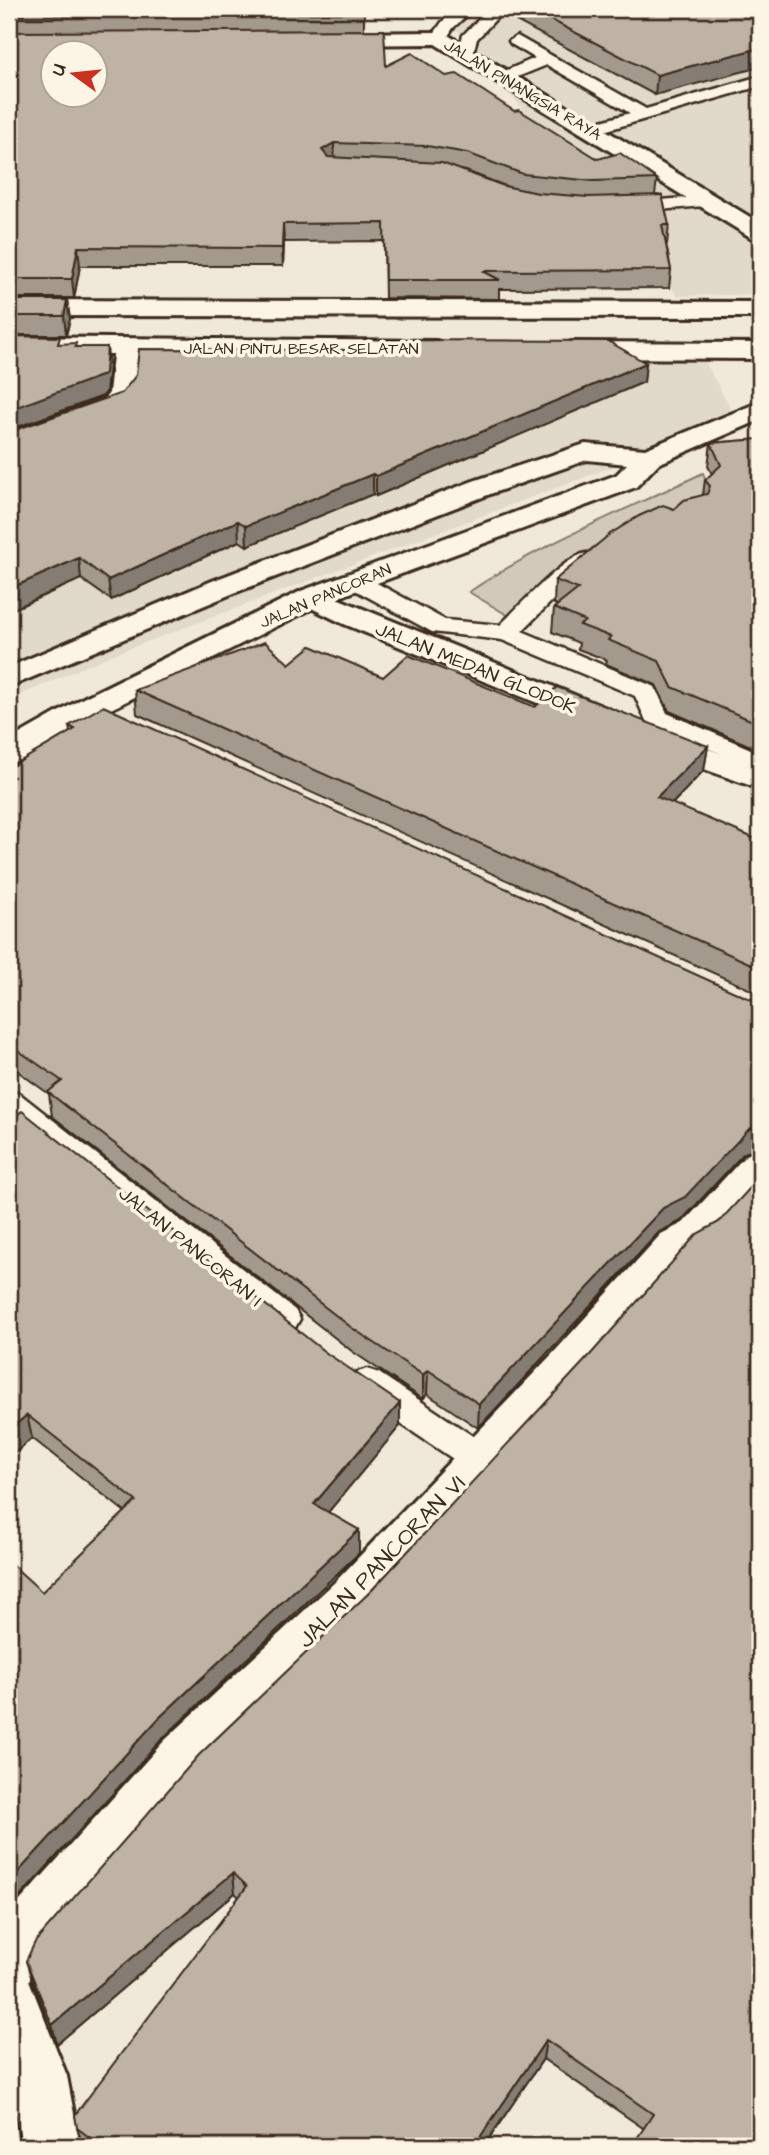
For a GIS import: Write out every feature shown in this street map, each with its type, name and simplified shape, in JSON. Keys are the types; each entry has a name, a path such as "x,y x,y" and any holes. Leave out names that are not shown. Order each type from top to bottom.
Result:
{"main road":[{"name":"JALAN PINANGSIA RAYA","path":"314,39 439,38 760,233"},
{"name":"JALAN PINTU BESAR SELATAN","path":"9,309 760,310"},
{"name":"JALAN PINTU BESAR SELATAN","path":"9,345 456,349"},
{"path":"9,442 114,404 122,394 127,346"},
{"path":"552,350 760,351"},
{"name":"JALAN PANCORAN","path":"9,753 94,705 312,597 626,481 648,458 760,410"},
{"name":"JALAN PANCORAN","path":"9,678 223,587 483,487 573,456 585,452 648,458"},
{"name":"JALAN MEDAN GLODOK","path":"312,597 355,618 481,670 760,779"},
{"path":"94,705 124,723"},
{"name":"JALAN PANCORAN VI","path":"9,1962 20,1941 181,1758 353,1596 570,1364 676,1245 698,1234 760,1166"},
{"path":"9,1999 38,2076 51,2146"}],"lane":[{"path":"439,38 447,25 466,9"},
{"path":"466,53 469,38 497,9"},
{"path":"517,41 642,113"},
{"path":"504,77 547,59"},
{"path":"590,130 760,80"},
{"path":"611,208 709,201"},
{"path":"506,633 555,585 600,549"},
{"path":"354,580 440,627 506,633 646,692 656,718 760,762"},
{"name":"JALAN PANCORAN I","path":"9,1102 310,1342"},
{"path":"339,1364 481,1459"}],"shaded area":[{"path":"435,9 760,9 760,294 678,296 454,26"},
{"path":"699,351 737,420 109,656 9,700 9,357"},
{"path":"703,473 709,488 688,510 648,520 595,546 547,582 509,616 469,592 496,574 583,528"}],"building":[{"path":"9,9 357,9 364,13 9,16"},
{"path":"530,9 760,9 760,48 657,75"},
{"path":"384,30 386,66 412,53 446,76 457,74 514,111 519,110 598,159 620,153 657,179 593,181 523,174 467,153 427,146 334,143 322,150 328,157 442,163 504,186 538,193 588,197 662,195 669,225 662,225 671,270 483,271 500,280 385,280 384,223 283,224 282,248 78,247 72,279 9,279 9,32"},
{"path":"9,300 67,300 64,316 9,316"},
{"path":"9,336 60,337 58,344 107,347 105,373 9,410"},
{"path":"386,340 608,341 646,363 376,476 373,474 246,526 238,521 108,580 79,558 9,589 9,432 122,393 136,375 139,349 386,350"},
{"path":"760,439 760,724 672,687 659,661 608,640 611,637 580,625 585,621 554,608 578,589 555,580 610,534 663,505 674,509 684,500 707,494 710,486 705,480 721,465 711,443"},
{"path":"265,642 289,664 311,646 383,677 408,655 535,707 557,687 708,746 657,797 758,840 760,837 760,968 135,690"},
{"path":"103,706 750,999 760,1001 760,1125 749,1129 685,1197 663,1208 479,1404 428,1370 423,1375 352,1328 48,1092 62,1081 9,1044 9,780 14,777 9,774 9,768 75,729 69,726"},
{"path":"22,1111 325,1352 400,1403 314,1504 359,1530 159,1718 9,1882 9,1562 42,1592 136,1501 27,1415 9,1430 9,1121"},
{"path":"760,1177 760,2146 632,2146 653,2114 546,2040 474,2146 209,2146 203,2141 199,2146 101,2146 77,2128 75,2115 247,1886 233,1873 52,2025 26,1961 35,1942 199,1755 372,1590 590,1355 697,1234 719,1222"}]}
